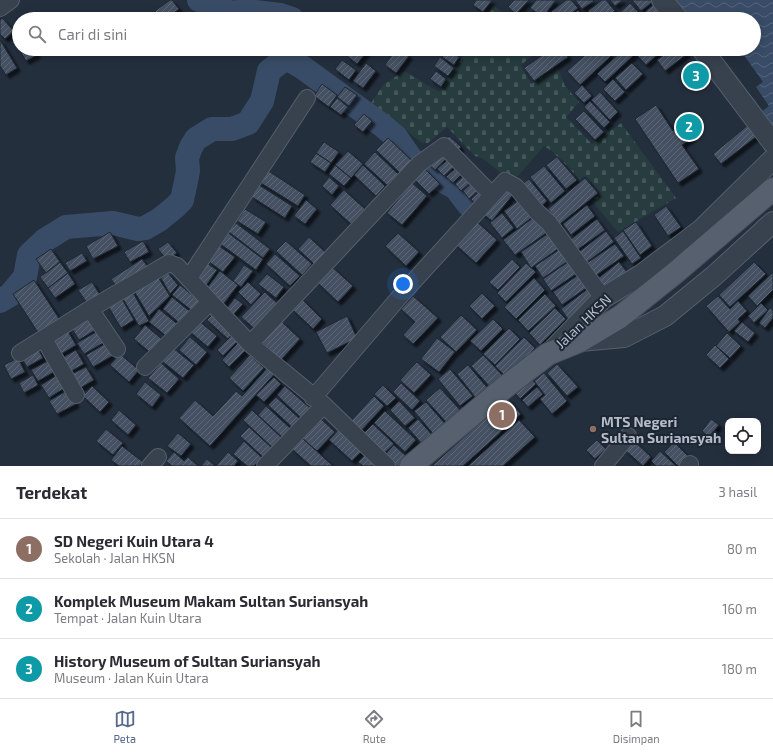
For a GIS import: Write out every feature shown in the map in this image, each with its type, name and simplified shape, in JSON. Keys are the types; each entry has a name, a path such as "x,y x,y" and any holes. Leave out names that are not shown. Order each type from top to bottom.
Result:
{"main road":[{"path":"548,354 580,341 620,317 649,295 773,189"},
{"name":"Jalan HKSN","path":"411,466 504,388 548,354"}],"street":[{"path":"0,8 11,0"},
{"path":"662,0 672,12"},
{"path":"707,56 773,143"},
{"path":"189,278 306,98"},
{"path":"250,344 419,164 441,147 445,147 489,192 494,193"},
{"name":"Jalan HKSN","path":"548,354 604,298 641,275 701,230 773,159"},
{"path":"265,466 402,294 506,181 516,188 549,223 604,298"},
{"path":"580,341 624,337 664,316 715,275 773,222"},
{"path":"20,352 169,263 177,266 189,278 250,344 318,401 387,466"},
{"path":"145,367 210,302"},
{"path":"90,309 117,349"},
{"path":"44,338 76,396"},
{"path":"603,466 628,436"}],"green space":[{"path":"493,5 502,12 489,12"},
{"path":"463,56 532,56 521,65 531,84 558,68 565,86 579,102 566,117 592,144 621,123 676,198 618,232 592,201 601,193 586,176 579,179 553,152 544,146 517,177 502,174 482,158 475,156 447,127 428,143 422,143 371,103 383,85 404,71 439,92"}],"water":[{"path":"674,0 773,0 773,125 761,112 769,106 756,87 763,82 745,56 761,56 761,12 684,12"}],"building":[{"path":"170,0 172,0 179,9 175,12 155,11"},
{"path":"476,0 492,0 483,12 473,5"},
{"path":"514,0 529,0 518,12 514,12 508,7"},
{"path":"536,0 556,0 547,12 536,12 530,8"},
{"path":"566,0 571,0 578,8 573,12 551,12"},
{"path":"575,0 593,0 594,1 582,9"},
{"path":"602,0 606,0 615,11 589,12 588,11"},
{"path":"610,0 623,0 615,6"},
{"path":"632,0 655,0 641,11"},
{"path":"630,3 638,12 620,12"},
{"path":"654,4 661,12 645,12"},
{"path":"2,18 12,29 12,33 5,39 0,34 0,20"},
{"path":"0,40 17,68 6,75 0,66"},
{"path":"23,56 35,56 26,61"},
{"path":"347,56 363,56 357,64"},
{"path":"391,56 409,56 396,73 385,65"},
{"path":"458,56 459,57 454,65 442,57"},
{"path":"541,56 568,57 534,81 524,68"},
{"path":"584,56 611,56 580,85 567,71"},
{"path":"616,56 633,56 605,82 597,74"},
{"path":"638,56 656,56 646,65"},
{"path":"663,56 684,56 665,71 657,60"},
{"path":"440,57 454,68 448,76 434,66"},
{"path":"342,60 356,70 349,80 335,69"},
{"path":"366,63 376,71 363,88 353,81"},
{"path":"632,63 643,74 626,90 615,78"},
{"path":"700,69 704,75 692,83 688,78"},
{"path":"436,71 446,79 441,87 430,79"},
{"path":"613,79 625,92 615,101 603,89"},
{"path":"322,84 337,95 329,107 314,96"},
{"path":"582,85 592,96 584,103 574,93"},
{"path":"345,87 357,95 349,106 337,97"},
{"path":"600,92 618,112 610,120 591,100"},
{"path":"337,98 348,107 341,115 330,107"},
{"path":"590,101 610,122 604,128 584,107"},
{"path":"656,105 673,131 683,125 692,138 682,145 699,169 678,183 635,119"},
{"path":"584,111 604,132 595,140 575,119"},
{"path":"364,114 372,121 363,132 354,125"},
{"path":"748,125 757,136 721,164 713,154"},
{"path":"449,136 461,147 455,154 443,143"},
{"path":"388,138 412,161 400,173 376,150"},
{"path":"324,142 339,152 331,163 316,153"},
{"path":"443,148 450,155 435,170 427,163"},
{"path":"348,151 363,164 351,178 335,165"},
{"path":"375,152 398,174 387,185 364,164"},
{"path":"316,153 331,163 325,172 310,162"},
{"path":"452,156 458,163 444,176 437,169"},
{"path":"557,157 577,180 566,189 546,165"},
{"path":"335,165 351,178 344,186 329,174"},
{"path":"363,165 385,186 376,196 354,175"},
{"path":"459,165 465,171 453,183 446,177"},
{"path":"544,166 565,191 551,203 530,177"},
{"path":"423,167 440,184 429,194 413,178"},
{"path":"264,168 305,195 298,206 256,180"},
{"path":"466,174 473,180 461,191 455,184"},
{"path":"329,177 339,186 332,195 322,186"},
{"path":"585,178 598,193 560,224 548,209"},
{"path":"529,179 547,201 537,210 519,187"},
{"path":"474,181 481,188 469,199 463,191"},
{"path":"412,183 427,196 402,225 387,213"},
{"path":"505,184 515,192 492,221 482,213"},
{"path":"259,185 292,206 285,218 252,197"},
{"path":"344,190 365,209 351,224 330,205"},
{"path":"481,190 487,196 477,206 471,199"},
{"path":"522,198 535,215 517,229 504,211"},
{"path":"306,200 317,209 305,224 294,216"},
{"path":"587,205 595,216 571,235 563,224"},
{"path":"666,206 681,227 668,236 654,215"},
{"path":"245,209 266,222 258,234 237,221"},
{"path":"502,213 514,228 502,238 490,223"},
{"path":"537,215 549,231 515,255 503,240"},
{"path":"597,219 605,230 577,250 570,240"},
{"path":"476,221 497,240 476,263 455,244"},
{"path":"636,222 652,246 640,255 623,230"},
{"path":"236,223 270,249 263,258 229,232"},
{"path":"552,231 562,246 531,268 521,252"},
{"path":"606,231 614,242 587,262 579,252"},
{"path":"623,231 641,258 632,264 614,238"},
{"path":"110,232 118,246 93,259 86,246"},
{"path":"227,232 263,259 256,270 219,243"},
{"path":"398,233 419,252 406,266 385,246"},
{"path":"309,237 325,252 314,264 298,249"},
{"path":"143,241 149,252 130,262 124,252"},
{"path":"286,241 312,264 302,275 276,251"},
{"path":"168,242 177,253 167,260 158,249"},
{"path":"615,244 624,256 595,276 587,263"},
{"path":"219,246 235,257 223,272 208,261"},
{"path":"563,247 571,259 543,278 535,266"},
{"path":"51,249 60,262 46,273 36,259"},
{"path":"82,253 87,261 70,271 65,263"},
{"path":"275,254 300,276 290,286 266,264"},
{"path":"142,259 150,270 119,290 111,279"},
{"path":"512,259 520,267 498,290 489,282"},
{"path":"60,262 68,273 48,288 40,277"},
{"path":"568,262 576,274 551,291 543,279"},
{"path":"619,262 627,272 605,291 596,280"},
{"path":"754,262 766,274 730,307 719,295"},
{"path":"526,263 536,272 506,302 497,293"},
{"path":"208,264 217,270 203,290 194,283"},
{"path":"244,265 253,271 241,287 233,281"},
{"path":"332,267 353,286 338,302 317,282"},
{"path":"220,271 238,285 222,306 204,292"},
{"path":"773,272 773,290 757,306 748,296"},
{"path":"68,273 75,284 55,298 48,288"},
{"path":"168,273 178,285 170,294 161,278"},
{"path":"267,274 284,287 276,298 258,284"},
{"path":"580,274 589,286 562,305 553,292"},
{"path":"158,277 170,296 149,316 134,291"},
{"path":"534,278 545,290 516,319 504,307"},
{"path":"34,280 60,320 39,334 13,294"},
{"path":"92,282 100,295 87,303 78,290"},
{"path":"248,282 261,294 251,305 238,292"},
{"path":"180,285 203,304 195,313 172,295"},
{"path":"589,288 597,298 568,319 561,309"},
{"path":"132,291 149,321 139,326 122,297"},
{"path":"265,292 280,306 257,331 241,317"},
{"path":"482,293 495,306 482,319 469,306"},
{"path":"545,294 556,306 528,331 518,320"},
{"path":"413,296 438,318 413,344 403,335 415,322 401,309"},
{"path":"718,296 730,309 738,301 747,311 738,319 740,322 729,332 706,306"},
{"path":"172,297 193,314 183,326 163,309"},
{"path":"235,298 243,304 234,314 227,308"},
{"path":"122,299 134,320 121,328 108,306"},
{"path":"302,299 322,319 313,329 292,309"},
{"path":"761,303 768,310 754,323 748,316"},
{"path":"555,308 566,319 540,345 529,333"},
{"path":"770,308 773,310 773,318 765,328 759,323"},
{"path":"159,309 181,327 171,340 149,322"},
{"path":"214,313 234,332 228,339 207,320"},
{"path":"461,315 477,330 456,352 440,337"},
{"path":"347,316 357,338 327,353 316,332"},
{"path":"90,317 97,329 79,340 71,327"},
{"path":"493,319 503,329 481,351 470,341"},
{"path":"198,320 217,336 208,347 189,331"},
{"path":"281,321 300,339 281,360 262,342"},
{"path":"742,322 755,333 748,342 734,331"},
{"path":"145,325 163,340 152,354 134,339"},
{"path":"66,328 76,345 58,356 48,339"},
{"path":"509,328 520,339 495,365 483,354"},
{"path":"96,332 103,343 84,354 77,343"},
{"path":"727,333 741,346 730,358 716,346"},
{"path":"232,335 238,341 223,356 217,350"},
{"path":"190,337 207,352 196,365 179,350"},
{"path":"524,337 535,348 506,377 495,366"},
{"path":"437,338 455,352 439,372 421,359"},
{"path":"238,343 246,350 229,367 222,360"},
{"path":"105,344 112,356 93,367 86,355"},
{"path":"715,345 729,359 720,368 706,355"},
{"path":"37,347 43,358 27,367 21,357"},
{"path":"173,348 194,365 183,378 162,361"},
{"path":"76,350 84,364 68,373 60,359"},
{"path":"120,354 139,370 129,382 110,365"},
{"path":"250,355 264,368 243,391 229,378"},
{"path":"483,355 505,378 492,389 471,366"},
{"path":"18,358 25,372 11,379 4,365"},
{"path":"48,361 54,372 38,381 31,370"},
{"path":"417,362 431,375 414,393 400,380"},
{"path":"161,363 179,379 167,393 148,378"},
{"path":"557,364 578,387 567,396 547,373"},
{"path":"270,365 277,371 210,446 179,418 195,400 213,416 236,391 242,396"},
{"path":"468,365 491,392 479,402 457,374"},
{"path":"86,367 94,380 80,388 72,374"},
{"path":"450,369 473,396 460,406 438,379"},
{"path":"544,373 567,401 552,414 540,399 545,395 534,381"},
{"path":"59,374 66,387 49,398 41,385"},
{"path":"527,374 536,384 520,399 511,388"},
{"path":"33,375 38,385 24,393 19,383"},
{"path":"274,377 281,384 264,402 256,395"},
{"path":"145,382 161,395 152,407 136,394"},
{"path":"401,383 420,401 412,410 393,392"},
{"path":"383,385 396,398 387,406 374,394"},
{"path":"92,386 109,402 100,412 83,396"},
{"path":"285,386 311,409 302,419 277,395"},
{"path":"537,387 543,394 528,407 522,400"},
{"path":"440,388 461,411 447,423 426,400"},
{"path":"68,390 76,404 57,414 49,401"},
{"path":"374,396 384,406 359,433 349,423"},
{"path":"276,397 301,420 293,428 268,405"},
{"path":"507,398 521,414 463,466 432,466"},
{"path":"399,401 415,418 405,426 390,410"},
{"path":"426,402 447,426 435,436 414,411"},
{"path":"266,406 291,429 283,438 258,415"},
{"path":"119,410 136,425 128,435 111,420"},
{"path":"252,410 284,440 275,450 243,420"},
{"path":"385,411 416,440 405,452 374,423"},
{"path":"319,417 335,432 317,451 301,437"},
{"path":"418,419 433,436 423,445 408,428"},
{"path":"711,419 719,425 709,437 702,431"},
{"path":"519,420 535,437 503,466 468,466"},
{"path":"373,424 394,444 382,455 362,435"},
{"path":"249,427 272,448 263,457 240,436"},
{"path":"341,427 364,449 352,461 329,440"},
{"path":"106,429 123,443 113,455 96,441"},
{"path":"178,433 191,444 181,456 167,446"},
{"path":"301,437 333,466 311,466 291,448"},
{"path":"597,440 606,449 595,459 586,450"},
{"path":"244,441 262,458 254,466 247,466 233,454"},
{"path":"634,441 651,457 643,466 625,450"},
{"path":"674,442 690,458 682,466 678,466 664,452"},
{"path":"394,445 408,458 400,466 392,466 383,457"},
{"path":"122,446 143,462 140,466 119,466 111,460"},
{"path":"660,451 676,466 656,466 651,461"},
{"path":"174,452 184,461 188,457 198,466 172,466 166,461"},
{"path":"228,452 238,461 234,466 216,466"},
{"path":"368,452 383,466 363,466 358,462"},
{"path":"207,459 215,466 201,466"}],"waterway":[{"path":"199,0 229,12"},
{"path":"239,12 255,12"},
{"path":"0,301 10,295 25,277 29,255 45,240 66,227 113,223 138,229 145,228 159,220 175,207 182,200 188,171 187,158 196,139 212,129 232,129 248,123 262,101 269,71 287,56"},
{"path":"286,58 302,67 383,126 396,137 412,160 427,167 443,181 456,188 468,204"}],"place":[{"name":"History Museum of Sultan Suriansyah","path":"696,76"},
{"name":"Komplek Museum Makam Sultan Suriansyah","path":"689,127"},
{"name":"SD Negeri Kuin Utara 4","path":"502,415"},
{"name":"MTS Negeri Sultan Suriansyah","path":"593,429"}]}
